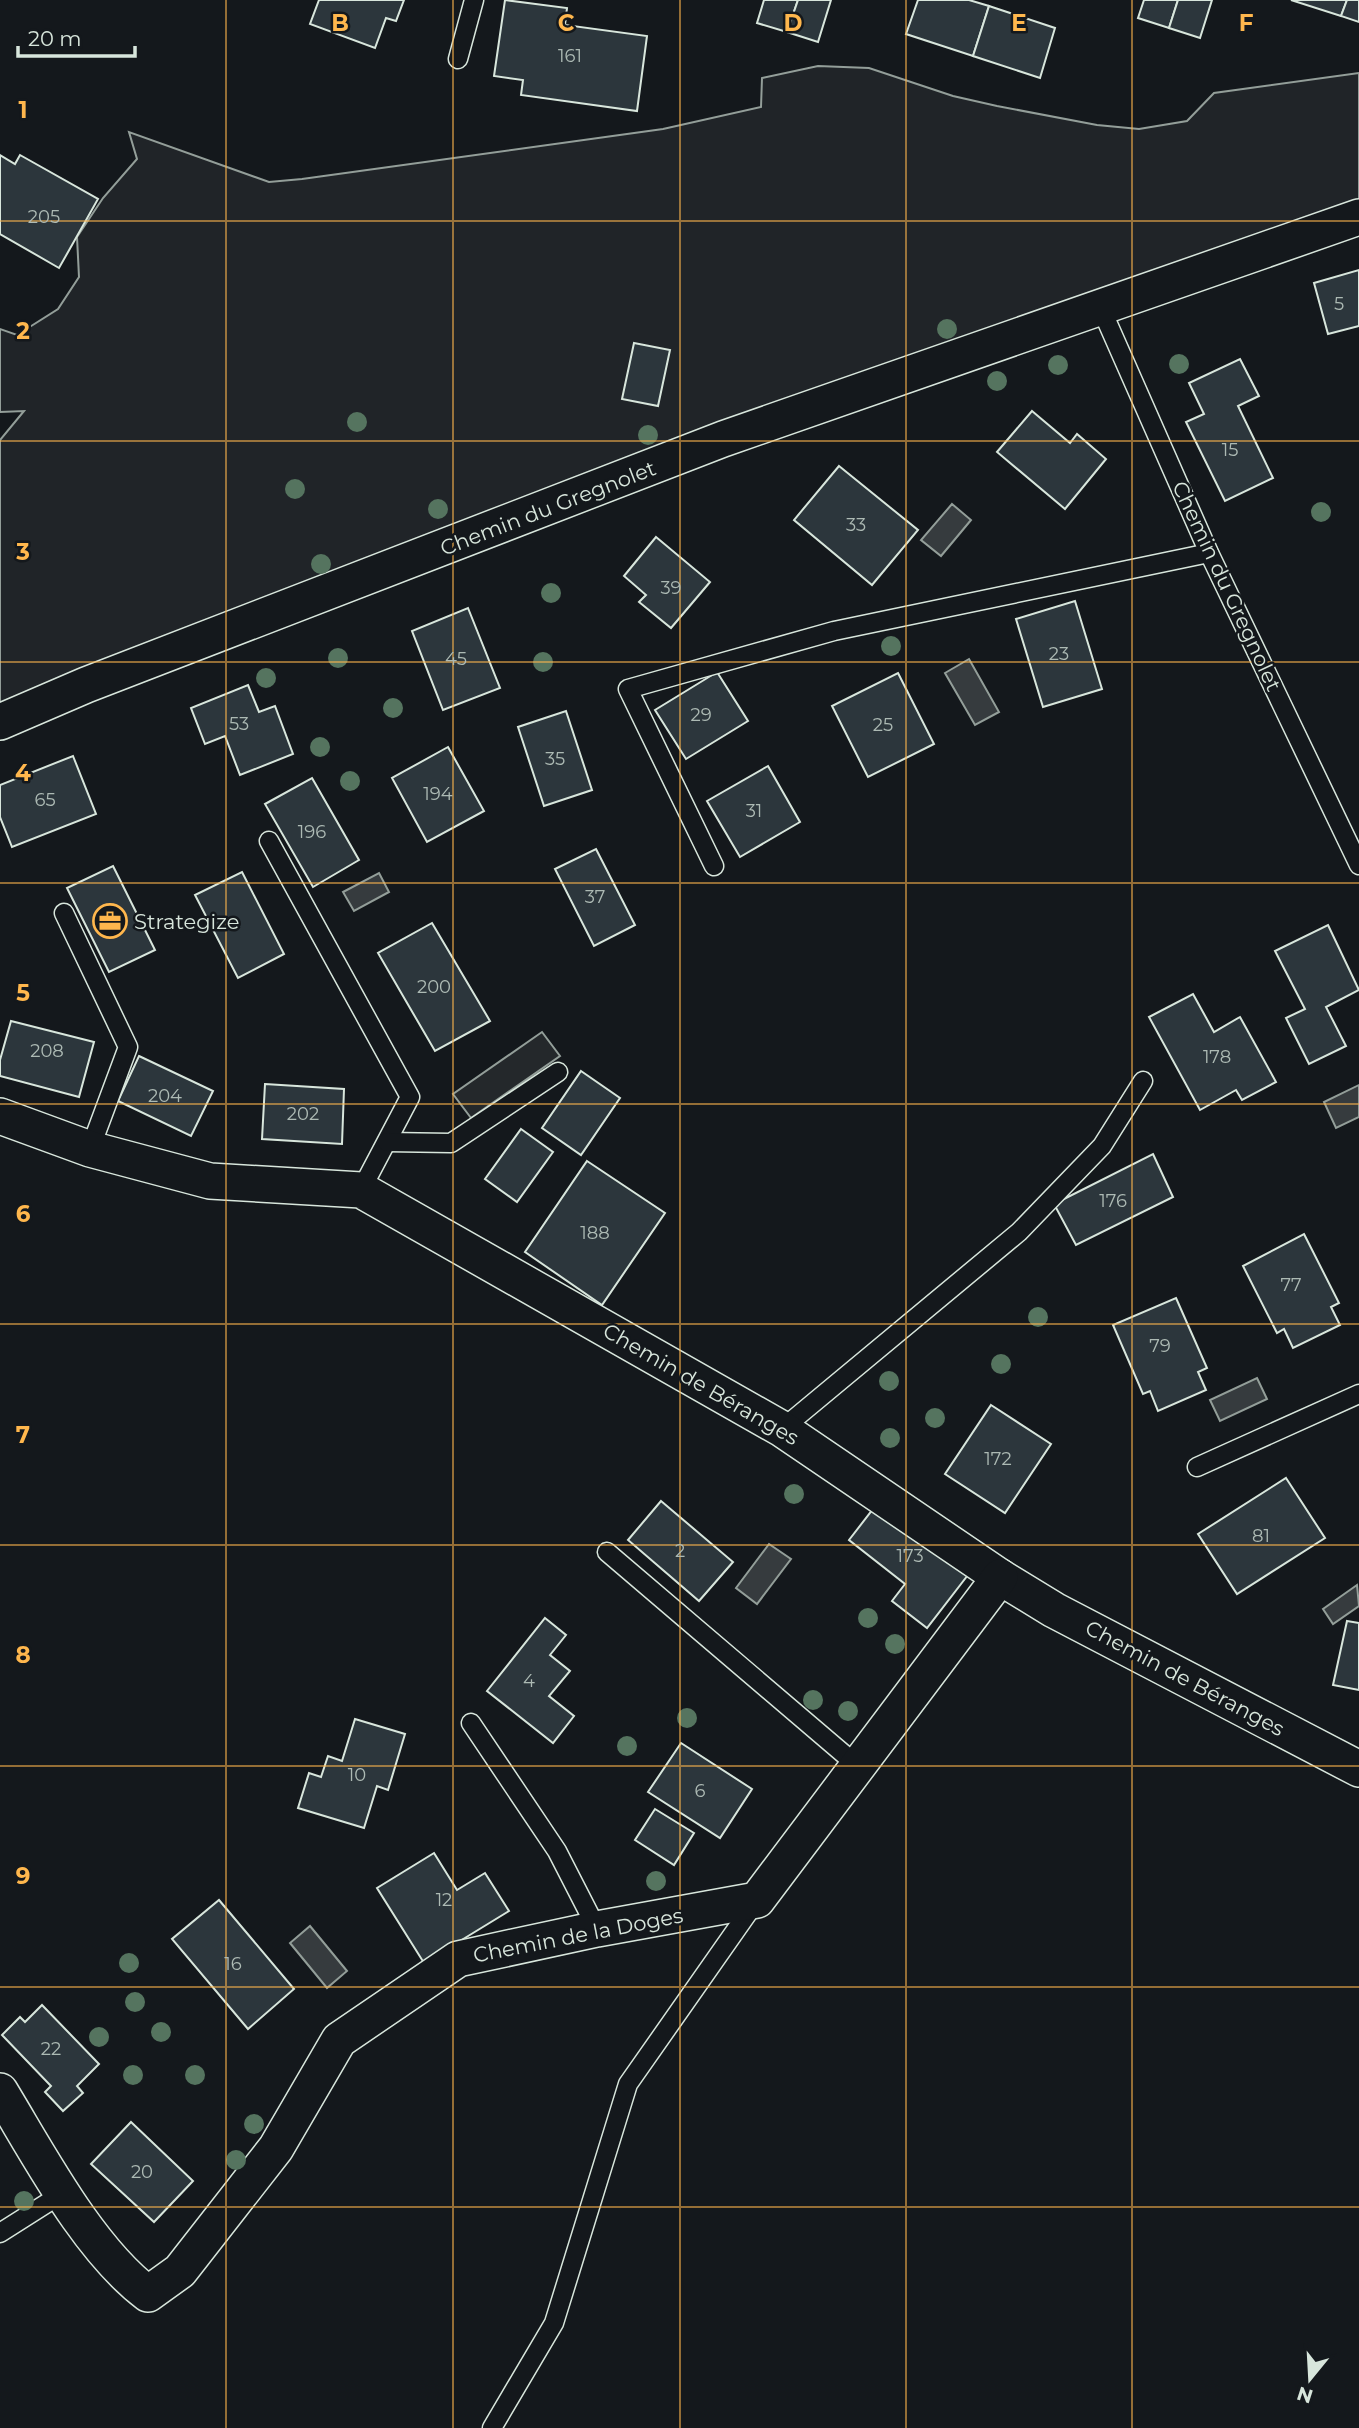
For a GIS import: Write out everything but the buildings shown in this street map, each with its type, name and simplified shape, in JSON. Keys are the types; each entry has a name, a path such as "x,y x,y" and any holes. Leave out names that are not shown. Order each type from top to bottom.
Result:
{"street":[{"name":"Chemin du Gregnolet","path":"0,722 86,685 723,439 1359,217"},
{"name":"Chemin de Béranges","path":"0,1115 90,1149 210,1181 361,1190 782,1429 1000,1577 1055,1610 1359,1769"},
{"path":"757,1900 1000,1577"},
{"name":"Chemin de la Doges","path":"0,2091 63,2193 125,2277 148,2294 180,2271 276,2148 339,2040 458,1959 597,1929 757,1900"}],"lane":[{"path":"458,59 474,0"},
{"name":"Chemin du Gregnolet","path":"1100,306 1209,553 1359,865"},
{"path":"714,866 628,689 834,631 1209,553"},
{"path":"269,841 410,1097 361,1190"},
{"path":"64,913 128,1047 90,1149"},
{"path":"387,1142 451,1143 517,1093 558,1072"},
{"path":"782,1429 1019,1232 1102,1146 1143,1081"},
{"path":"1197,1467 1359,1394"},
{"path":"607,1552 859,1766"},
{"path":"471,1723 557,1851 597,1929"},
{"path":"492,2428 554,2323 628,2084 757,1900"},
{"path":"0,2233 63,2193"}],"shaded area":[{"path":"818,66 869,68 953,96 997,106 1097,125 1139,129 1187,121 1214,93 1359,73 1359,202 0,722 0,440 24,411 0,412 0,329 17,335 58,309 79,277 77,237 103,198 137,159 129,132 269,182 302,179 663,129 761,107 762,78"},
{"path":"952,504 971,520 941,556 921,540"},
{"path":"969,659 999,712 975,725 945,673"},
{"path":"379,873 389,892 354,911 343,892"},
{"path":"542,1032 560,1056 471,1118 453,1094"},
{"path":"1359,1085 1359,1117 1336,1128 1324,1102"},
{"path":"1257,1378 1267,1399 1220,1421 1210,1400"},
{"path":"769,1544 791,1559 757,1604 736,1588"},
{"path":"1357,1585 1359,1606 1333,1624 1323,1609"},
{"path":"310,1926 347,1971 327,1988 290,1943"}],"place":[{"name":"Strategize","path":"110,921"}]}
